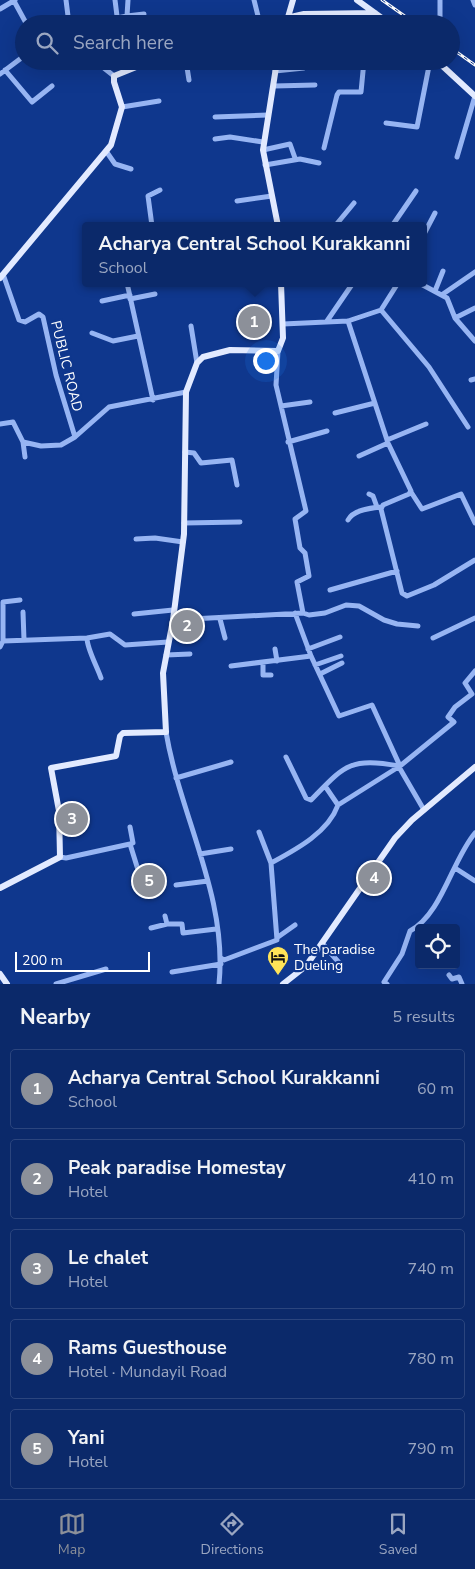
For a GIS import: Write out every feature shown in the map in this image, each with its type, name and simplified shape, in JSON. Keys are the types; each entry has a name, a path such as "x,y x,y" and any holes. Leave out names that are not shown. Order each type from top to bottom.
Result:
{"main road":[{"path":"288,15 293,0"},
{"path":"357,0 378,15"},
{"path":"317,15 375,13"},
{"path":"1,276 106,151 115,136 122,107 113,81 114,76 128,70"},
{"path":"446,70 475,96"},
{"path":"275,71 263,150 277,222"},
{"path":"0,888 60,857 59,811 51,768 116,756 120,736 123,733 166,732 162,673 173,620 183,542 186,392 197,363 203,357 230,350 278,351 284,338 281,287"},
{"path":"283,984 306,966 396,838 424,810 475,767"},
{"path":"0,974 7,984"}],"street":[{"path":"66,0 68,15"},
{"path":"115,0 116,15"},
{"path":"127,15 128,0"},
{"path":"254,0 258,15"},
{"path":"440,0 440,15"},
{"path":"474,0 475,5"},
{"path":"0,8 12,1 21,15"},
{"path":"136,15 144,14"},
{"path":"0,74 15,63"},
{"path":"5,70 32,102 52,86"},
{"path":"106,70 114,76"},
{"path":"187,70 189,80"},
{"path":"275,71 285,70"},
{"path":"324,148 337,95 339,92 361,92 363,70"},
{"path":"386,123 417,127 428,70"},
{"path":"274,86 315,85"},
{"path":"457,157 475,96"},
{"path":"122,107 159,101"},
{"path":"215,117 268,115"},
{"path":"214,139 230,137 263,142"},
{"path":"263,150 290,144 295,158"},
{"path":"106,151 115,164 131,169"},
{"path":"265,164 300,159 319,163"},
{"path":"151,222 148,196 160,190"},
{"path":"395,222 416,191"},
{"path":"237,201 272,196"},
{"path":"339,222 354,204"},
{"path":"427,228 434,213"},
{"path":"435,290 443,271"},
{"path":"443,294 475,272"},
{"name":"PUBLIC ROAD","path":"1,276 19,320 25,322 40,314 43,317 56,375 75,437"},
{"path":"427,286 443,294 455,318 475,342"},
{"path":"128,287 153,400"},
{"path":"326,321 350,287"},
{"path":"283,324 348,321 380,310 395,287"},
{"path":"102,301 155,294"},
{"path":"455,318 475,308"},
{"path":"380,310 429,367 468,427"},
{"path":"348,321 387,442 411,492 422,509 461,494 475,523"},
{"path":"191,326 197,363"},
{"path":"92,333 113,342 138,336"},
{"path":"278,351 276,386 306,511 295,519 300,548 305,553 308,576 297,582 303,613"},
{"path":"23,442 54,446 63,444 75,437 108,407 153,400 186,392"},
{"path":"282,406 310,402"},
{"path":"335,413 375,404"},
{"path":"0,424 13,422 23,442 25,458"},
{"path":"359,456 426,424"},
{"path":"288,442 327,431"},
{"path":"185,452 194,453 201,463 232,460 237,485"},
{"path":"348,520 353,514 379,507 411,492"},
{"path":"369,494 373,496 379,507 402,594 407,596 434,585 475,560"},
{"path":"184,523 240,522"},
{"path":"136,539 154,538 183,542"},
{"path":"330,590 397,571"},
{"path":"0,647 2,641 1,602 20,600"},
{"path":"173,620 324,613 346,605 359,606 384,620 397,624 418,626"},
{"path":"134,614 173,610"},
{"path":"23,612 24,640"},
{"path":"295,613 311,656 340,716 372,705 400,767 424,810"},
{"path":"433,638 475,618"},
{"path":"220,619 224,638"},
{"path":"2,641 86,638 110,634 125,645 168,642"},
{"path":"308,649 340,636"},
{"path":"86,638 87,645 95,658 101,678"},
{"path":"275,648 277,661"},
{"path":"166,655 190,654"},
{"path":"231,666 311,656"},
{"path":"315,665 341,656"},
{"path":"263,663 263,675 271,675"},
{"path":"320,674 342,663"},
{"path":"271,863 297,850 314,837 335,814 338,805 400,767 454,722 448,716 455,707 472,694 465,683 475,671"},
{"path":"166,732 176,778 208,881 221,961 219,984"},
{"path":"286,757 306,798 311,800 340,771 354,764 379,763 400,767"},
{"path":"176,778 231,762"},
{"path":"325,786 338,805"},
{"path":"60,857 66,858 133,843 130,827"},
{"path":"259,832 271,863 278,937"},
{"path":"384,983 402,954 410,931 422,925 455,868 466,844 475,833"},
{"path":"130,844 139,873 157,870"},
{"path":"200,854 231,849"},
{"path":"455,868 475,881"},
{"path":"176,885 208,881"},
{"path":"165,916 167,924"},
{"path":"151,928 167,924 181,924 184,933 216,929"},
{"path":"172,972 221,961 249,951 278,937 295,925"},
{"path":"322,943 341,965"},
{"path":"56,984 106,969"},
{"path":"450,976 452,979 459,977 462,984"}],"shaded area":[{"path":"263,308 264,325 239,326 239,309"}],"railway":[{"path":"382,0 403,15"},
{"path":"460,54 475,65"}],"place":[{"name":"Acharya Central School Kurakkanni","path":"254,322"},
{"name":"Peak paradise Homestay","path":"187,626"},
{"name":"Le chalet","path":"72,819"},
{"name":"Rams Guesthouse","path":"374,878"},
{"name":"Yani","path":"149,881"},
{"name":"The paradise Dueling","path":"278,976"}]}
